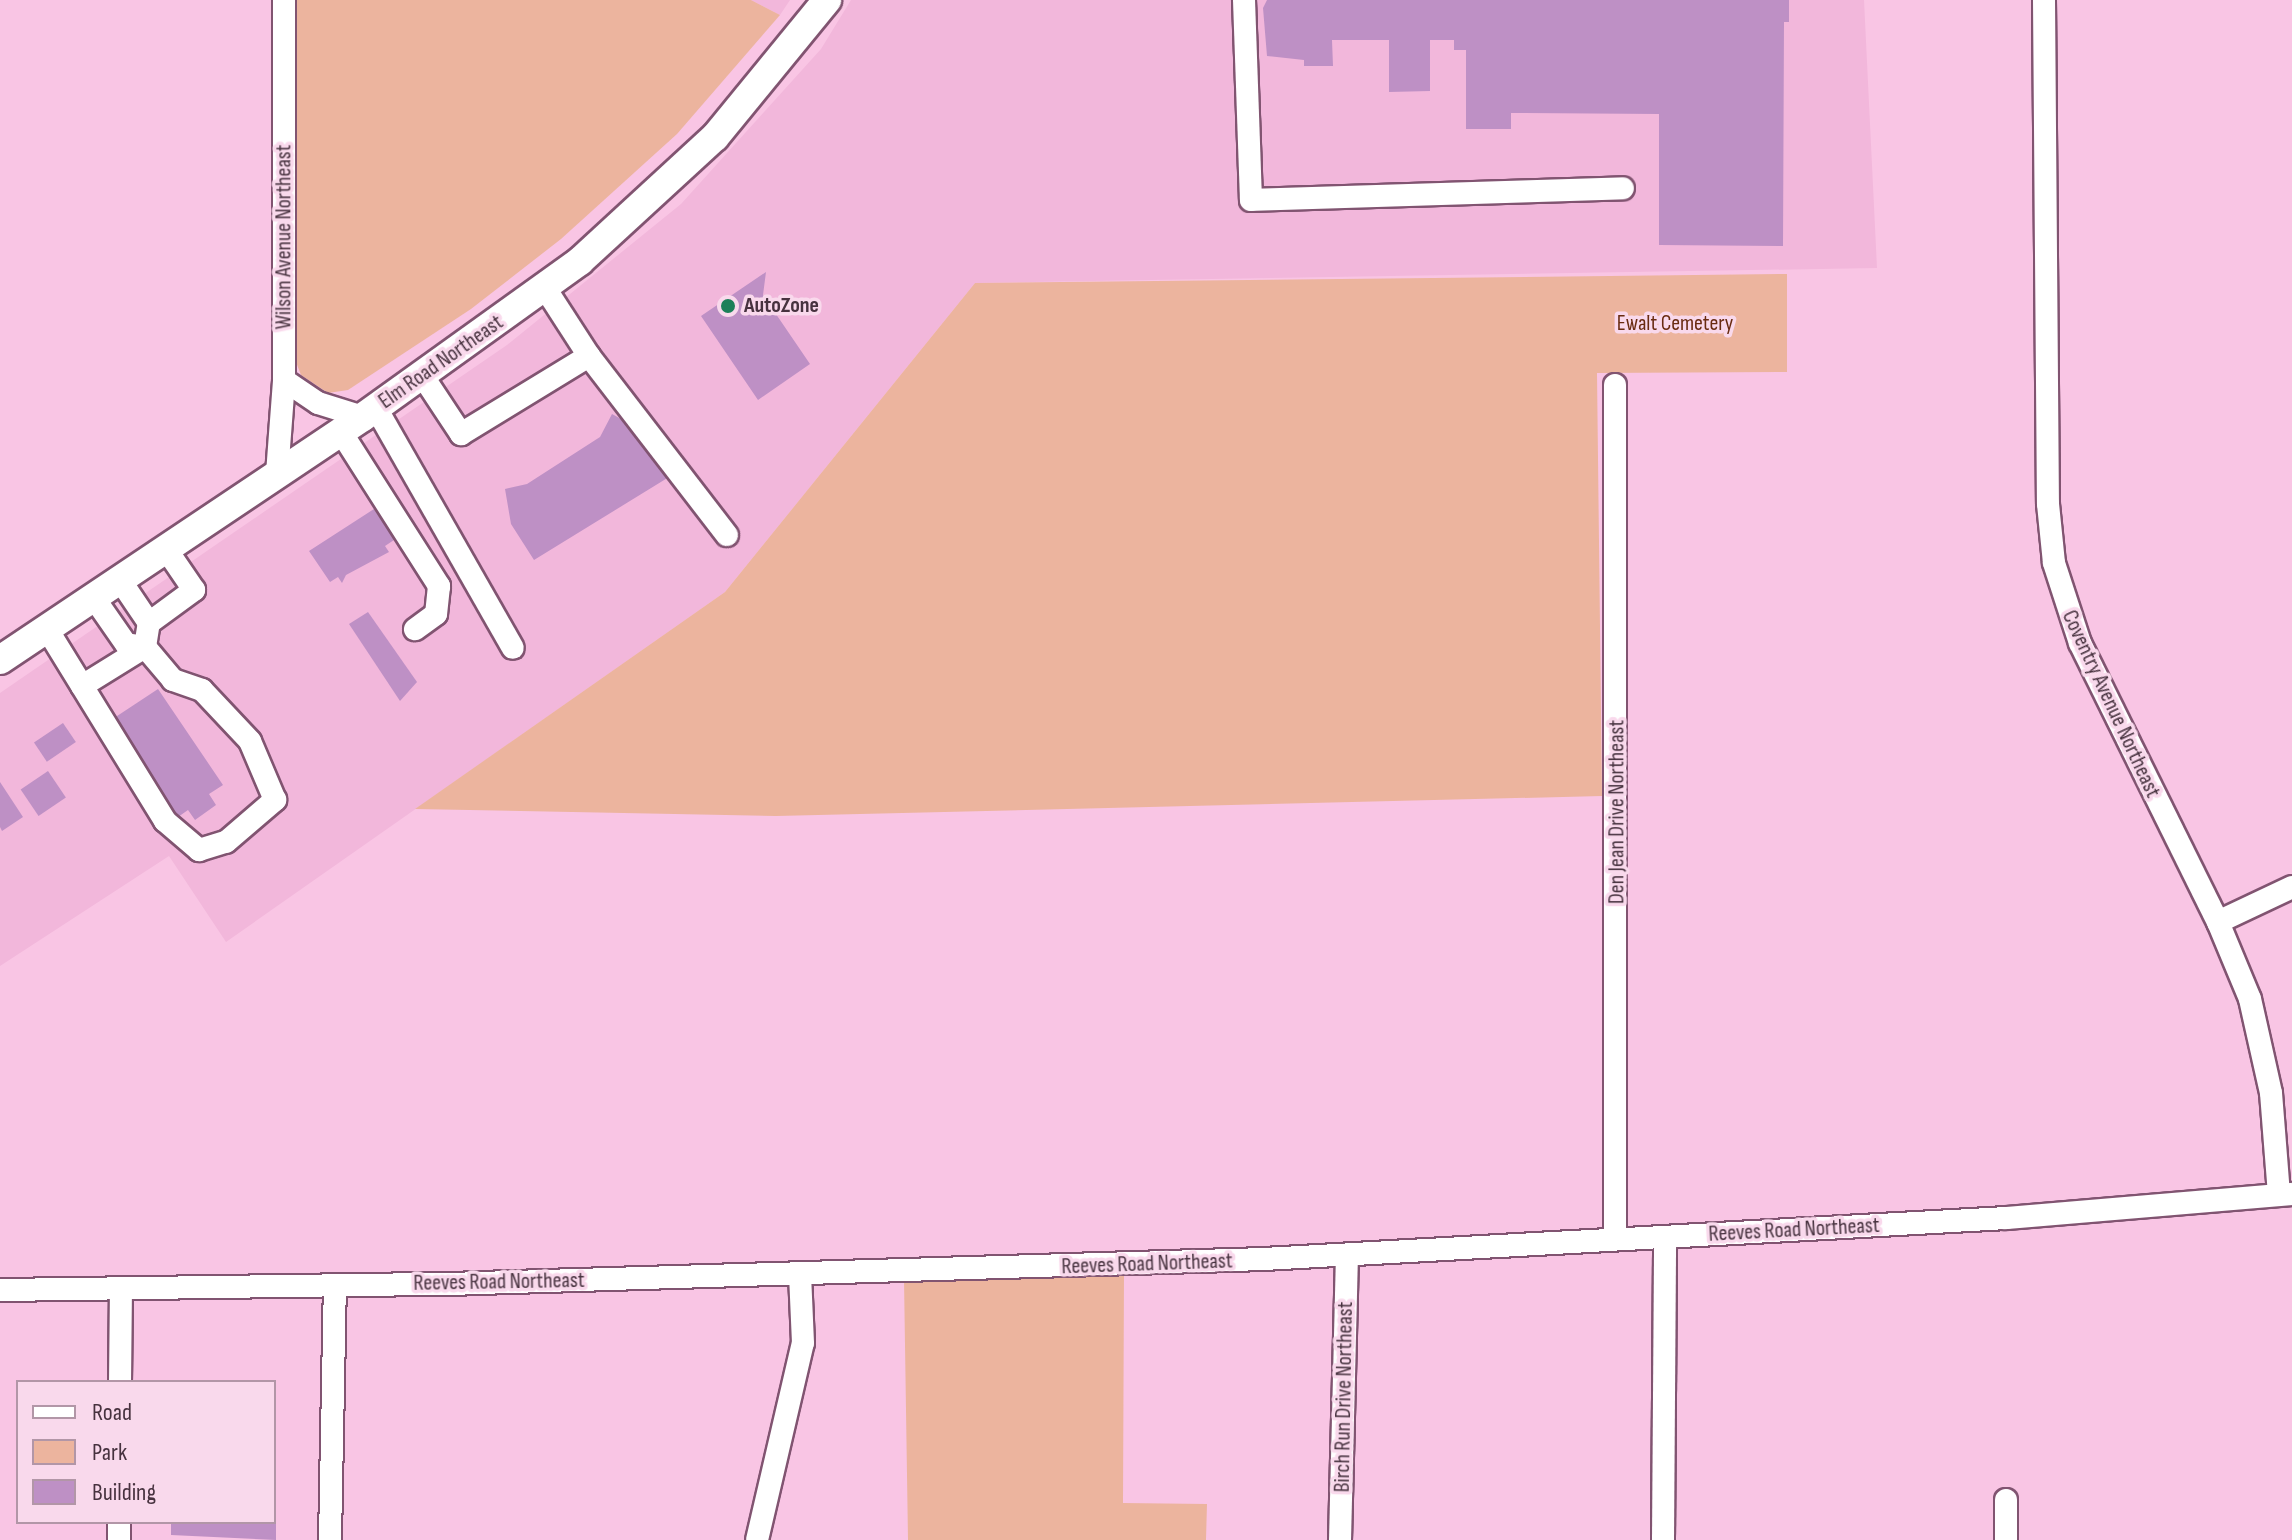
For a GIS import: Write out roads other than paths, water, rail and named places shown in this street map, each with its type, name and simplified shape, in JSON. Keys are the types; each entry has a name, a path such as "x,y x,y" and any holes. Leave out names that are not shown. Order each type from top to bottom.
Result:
{"main road":[{"name":"Elm Road Northeast","path":"0,660 360,419 545,288 622,226 697,155 758,89 827,0"}],"street":[{"name":"Wilson Avenue Northeast","path":"277,474 284,380 284,0"},
{"path":"1244,0 1251,200 1623,188"},
{"name":"Coventry Avenue Northeast","path":"2044,0 2048,504 2054,563 2080,643 2218,922 2264,1047 2286,1194"},
{"path":"545,288 589,356 727,535"},
{"path":"422,375 461,434 589,356"},
{"path":"284,380 318,403 360,419 513,648"},
{"name":"Den Jean Drive Northeast","path":"1615,385 1615,1239"},
{"path":"360,419 439,586 436,614 415,629"},
{"path":"149,623 194,590 166,549"},
{"path":"82,686 145,647 149,623 120,580"},
{"path":"47,629 165,821 199,850 226,842 275,800 250,741 202,690 173,680 145,647 126,644 94,598"},
{"path":"2218,922 2292,887"},
{"name":"Reeves Road Northeast","path":"0,1290 800,1274 1347,1255 1665,1238 2286,1194"},
{"path":"1663,1540 1665,1238"},
{"name":"Birch Run Drive Northeast","path":"1340,1540 1347,1255"},
{"path":"757,1540 803,1343 800,1274"},
{"path":"330,1540 335,1285"},
{"path":"120,1380 121,1288"},
{"path":"2006,1500 2006,1540"}],"place":[{"name":"AutoZone","path":"728,306"}],"park label":[{"name":"Ewalt Cemetery","path":"1675,324"}]}
